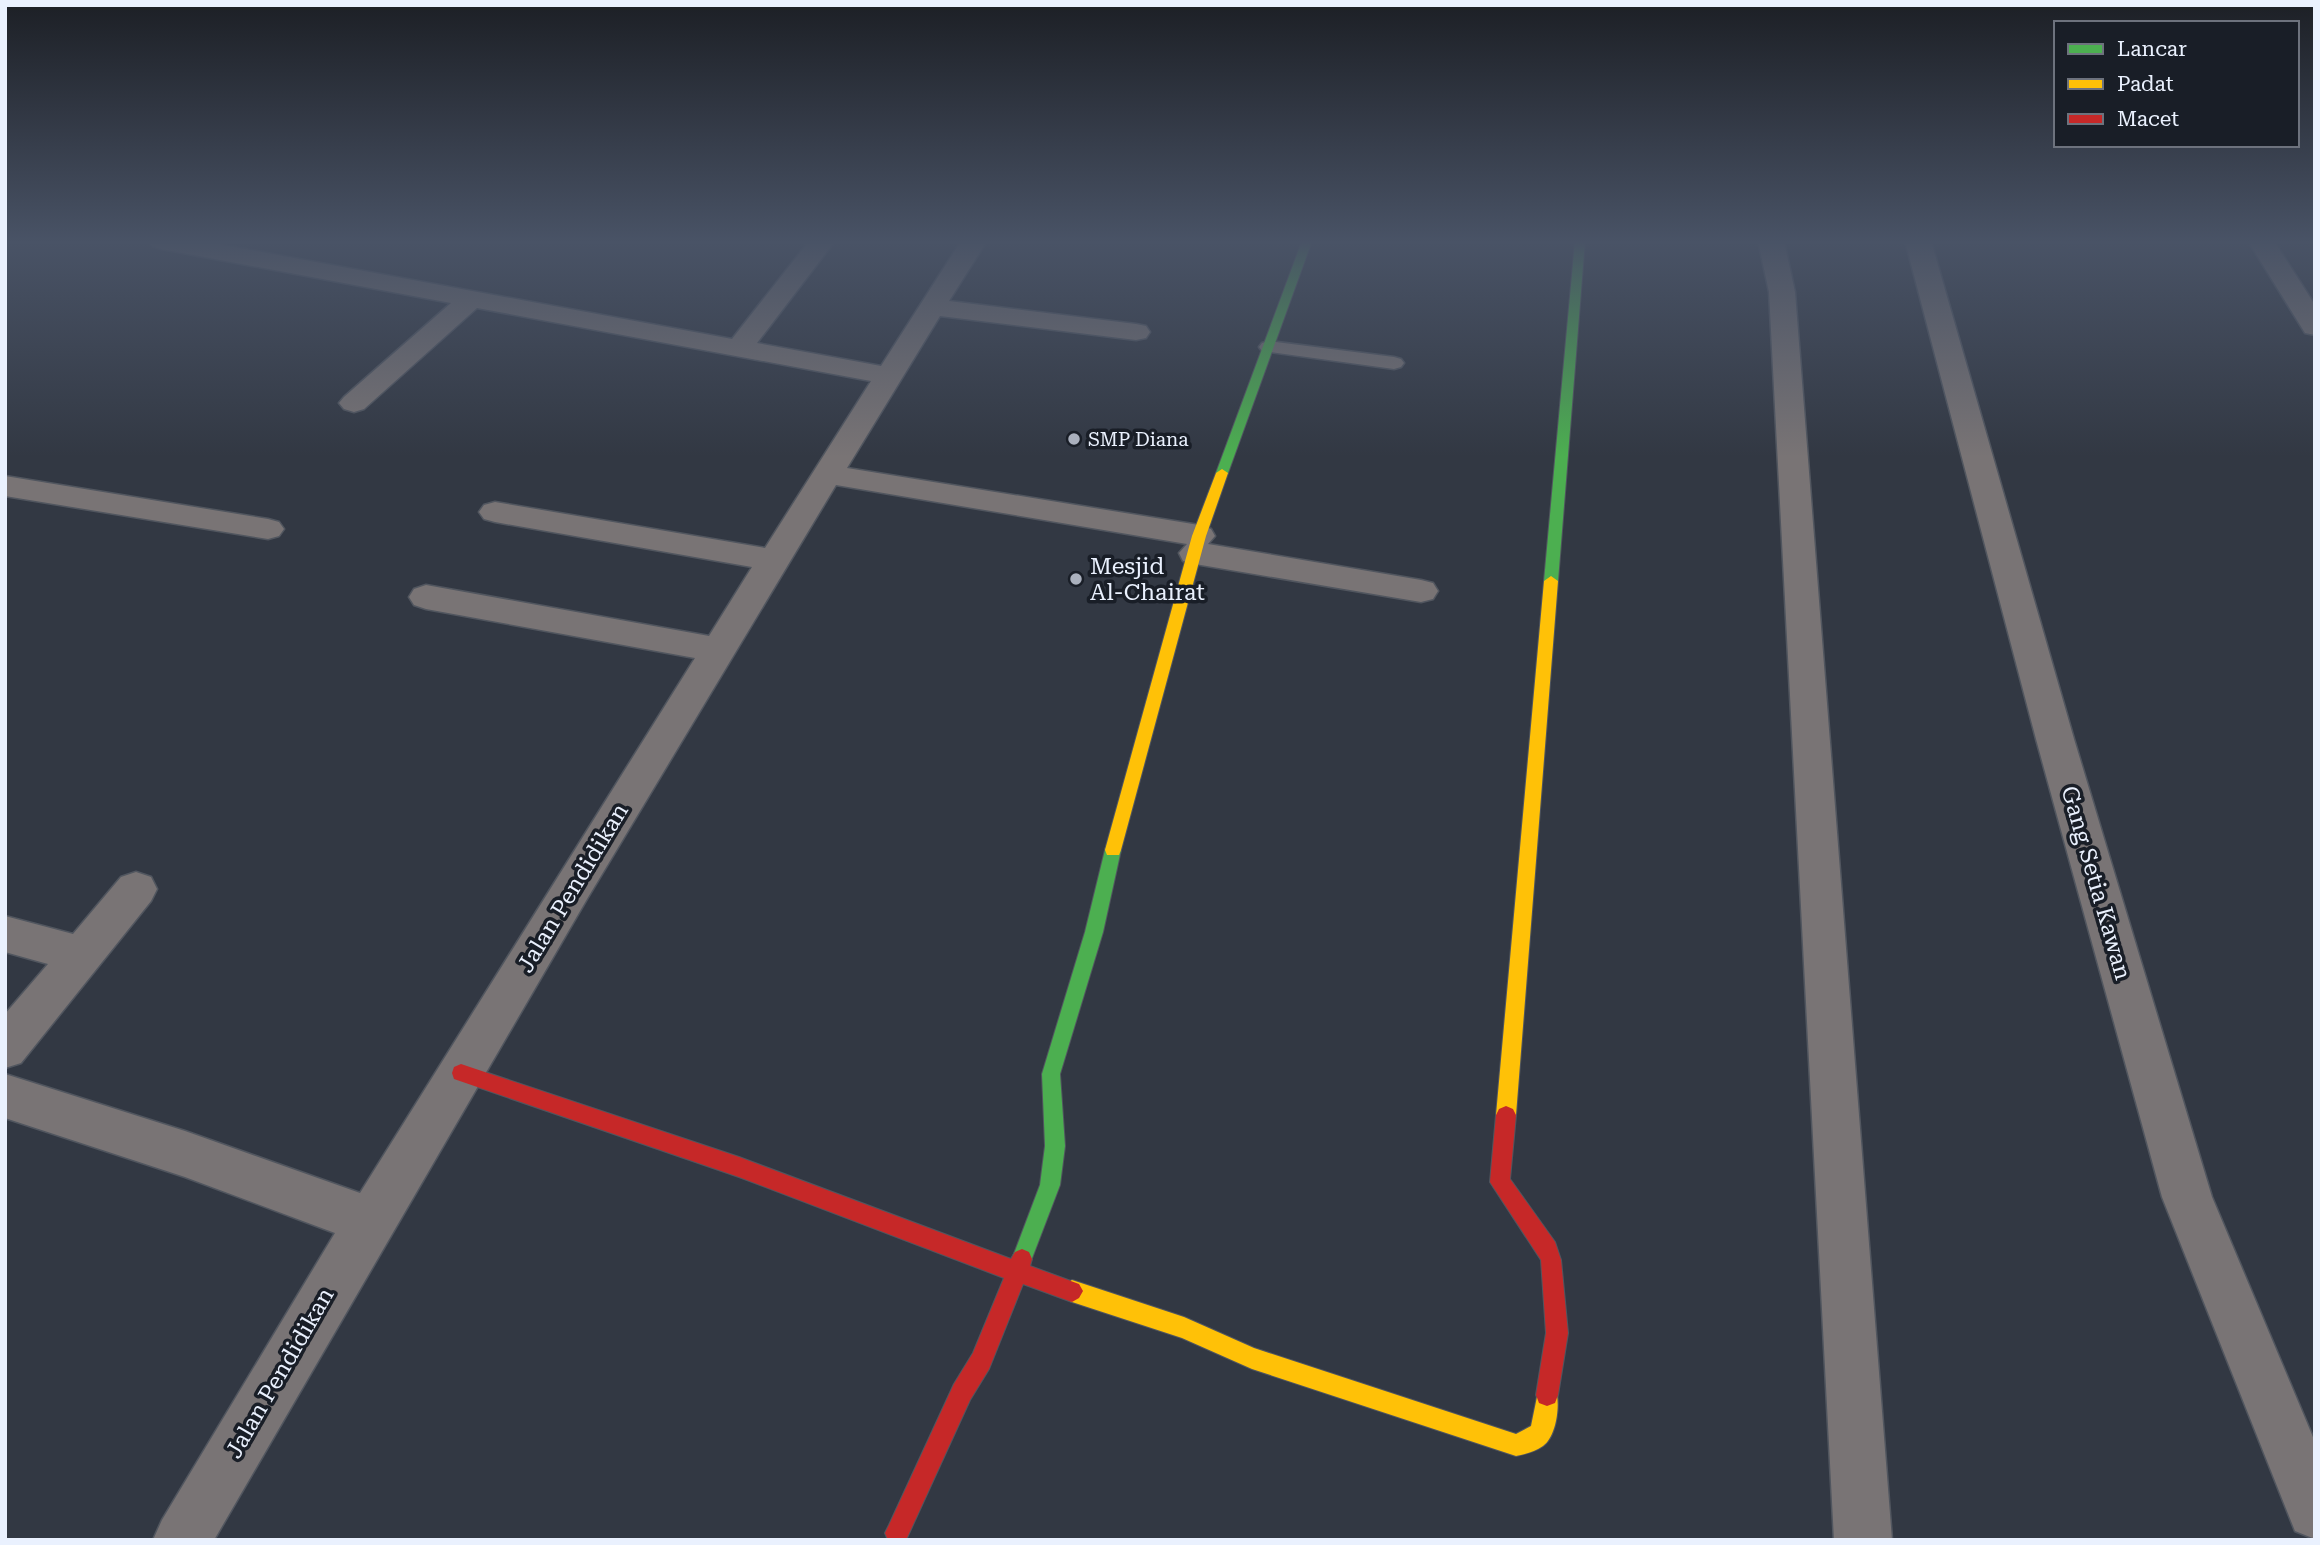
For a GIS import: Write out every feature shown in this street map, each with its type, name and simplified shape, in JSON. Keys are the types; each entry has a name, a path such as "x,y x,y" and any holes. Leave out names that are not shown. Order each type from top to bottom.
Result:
{"street":[{"path":"354,403 455,313"},
{"path":"551,313 888,376"},
{"path":"738,349 766,313"},
{"name":"Jalan Pendidikan","path":"182,1540 369,1221 718,650 928,313"},
{"path":"982,313 1136,332"},
{"path":"897,1532 962,1392 981,1361 1050,1185 1055,1146 1051,1074 1064,1024 1094,932 1112,850 1197,545 1281,313"},
{"path":"461,1073 738,1167 1017,1272 1184,1328 1252,1358 1516,1445 1533,1442 1541,1433 1557,1333 1551,1260 1548,1249 1500,1182 1574,313"},
{"path":"1783,313 1863,1540"},
{"name":"Gang Setia Kawan","path":"1938,313 2058,752 2187,1197 2315,1511"},
{"path":"828,474 1197,545 1420,592"},
{"path":"5,486 268,529"},
{"path":"495,512 774,560"},
{"path":"426,597 718,650"},
{"path":"5,1048 136,889"},
{"path":"5,934 83,955"},
{"path":"5,1096 185,1154 369,1221"}],"lane":[{"path":"1269,347 1394,363"}],"traffic: fast":[{"path":"1222,473 1281,313"},
{"path":"1551,581 1574,313"},
{"path":"1022,1259 1050,1185 1055,1146 1051,1074 1094,932 1113,850"}],"traffic: slow":[{"path":"1113,850 1199,536 1222,473"},
{"path":"1506,1115 1551,581"},
{"path":"1072,1291 1184,1328 1252,1358 1516,1445 1534,1439 1539,1434 1544,1422 1547,1395"}],"traffic: jam":[{"path":"461,1073 739,1167 1017,1272 1022,1259"},
{"path":"1506,1115 1500,1182 1548,1249 1551,1260 1557,1333 1547,1395"},
{"path":"897,1533 962,1392 981,1361 1017,1272 1072,1291"}],"place":[{"name":"SMP Diana","path":"1074,439"},
{"name":"Mesjid Al-Chairat","path":"1076,579"}]}
